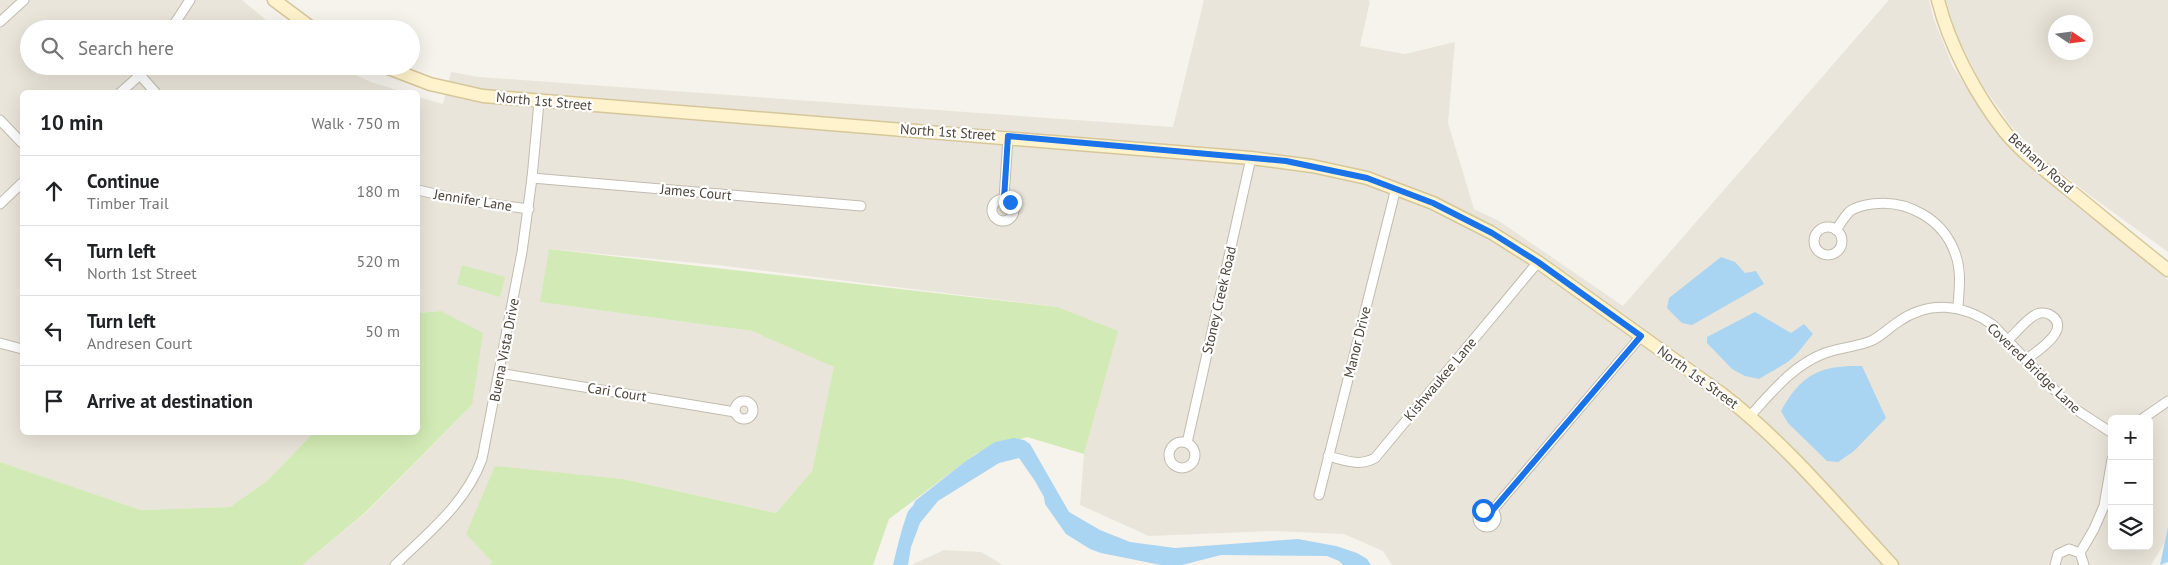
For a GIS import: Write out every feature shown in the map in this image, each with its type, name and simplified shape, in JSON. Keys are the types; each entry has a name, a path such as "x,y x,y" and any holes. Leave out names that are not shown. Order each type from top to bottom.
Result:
{"street":[{"path":"0,22 24,0"},
{"path":"177,20 190,0"},
{"path":"274,0 301,20"},
{"name":"Bethany Road","path":"1938,0 1943,20 1969,77 2006,132 2041,166 2168,270"},
{"path":"123,90 140,75 153,90"},
{"name":"North 1st Street","path":"408,75 441,87 483,96 539,102 1008,136 1252,158 1312,166 1367,178 1433,203 1492,233 1538,262 1750,416 1811,476 1892,565"},
{"name":"Buena Vista Drive","path":"395,565 458,503 474,480 485,449 528,209 539,102"},
{"path":"0,120 20,142"},
{"path":"1004,199 1008,136"},
{"name":"Stoney Creek Road","path":"1187,443 1252,158"},
{"name":"James Court","path":"532,178 861,206"},
{"path":"0,204 20,185"},
{"name":"Manor Drive","path":"1319,496 1396,188"},
{"name":"Jennifer Lane","path":"420,190 461,200 528,209"},
{"path":"1836,230 1851,211 1865,205 1891,203 1906,206 1924,215 1940,228 1955,251 1960,280 1958,307"},
{"name":"Kishwaukee Lane","path":"1328,456 1357,463 1364,463 1375,458 1538,262"},
{"name":"Covered Bridge Lane","path":"1750,416 1788,376 1814,357 1873,340 1897,322 1915,312 1958,307 1985,320 2027,359 2069,405 2108,430"},
{"path":"2008,340 2038,314 2045,312 2055,318 2058,326 2055,335 2027,359"},
{"path":"1492,511 1641,336"},
{"path":"0,343 20,348"},
{"name":"Cari Court","path":"500,373 735,412"},
{"path":"2148,415 2168,401"},
{"path":"2084,565 2080,553 2094,529 2104,506 2112,460"},
{"path":"2055,565 2056,558 2061,551 2069,549 2080,553"}],"shaded area":[{"path":"0,0 242,0 266,20 20,20 20,75 356,75 397,90 20,90 20,435 311,435 268,480 230,507 141,510 0,462"},
{"path":"1204,0 1367,0 1370,1 1360,46 1405,54 1455,42 1448,123 1474,209 1499,221 1623,306 1889,0 1929,0 1933,17 1953,67 1981,109 2029,165 2168,280 2168,537 2151,565 1392,565 1383,551 1344,534 1273,531 1149,536 1080,505 1084,454 1117,331 1058,307 717,265 550,249 541,302 752,331 835,367 812,471 776,513 623,479 495,467 492,562 489,565 302,565 367,512 472,405 441,311 420,313 420,98 443,104 451,72 479,77 1173,127"},
{"path":"1946,0 2168,0 2168,252 2088,194 2040,156 2011,126 1981,83 1956,35"},
{"path":"944,550 981,552 1003,565 911,565"}],"green space":[{"path":"549,249 1058,307 1118,331 1084,454 1027,437 977,453 889,519 873,565 489,565 492,562 466,534 495,466 623,479 776,513 812,471 834,367 752,331 540,302"},
{"path":"462,265 505,277 500,297 457,284"},
{"path":"441,311 483,333 472,405 366,512 302,565 0,565 0,462 141,510 230,507 268,480 311,435 420,435 420,313"}],"water":[{"path":"1721,257 1735,262 1745,273 1756,271 1764,284 1692,325 1682,323 1667,308 1669,298"},
{"path":"1755,312 1791,333 1804,324 1813,334 1790,360 1759,379 1745,376 1732,369 1707,343 1707,337"},
{"path":"1862,366 1886,418 1854,451 1838,462 1827,461 1788,423 1781,411 1796,388 1814,374 1835,367"},
{"path":"1014,438 1024,440 1030,444 1069,512 1100,530 1130,542 1175,548 1298,539 1336,546 1357,553 1367,559 1371,565 1343,565 1339,561 1327,556 1221,555 1182,565 1161,565 1101,553 1090,549 1066,534 1045,504 1044,497 1035,481 1019,458 999,463 938,501 920,523 911,547 908,565 893,565 907,514 915,501 966,461 995,442"},
{"path":"2168,527 2168,562 2160,565"}],"route":[{"path":"1010,202 1004,199 1008,136 1145,150 1286,161 1346,173 1396,188 1433,203 1508,242 1641,336 1492,511 1483,510"}]}
